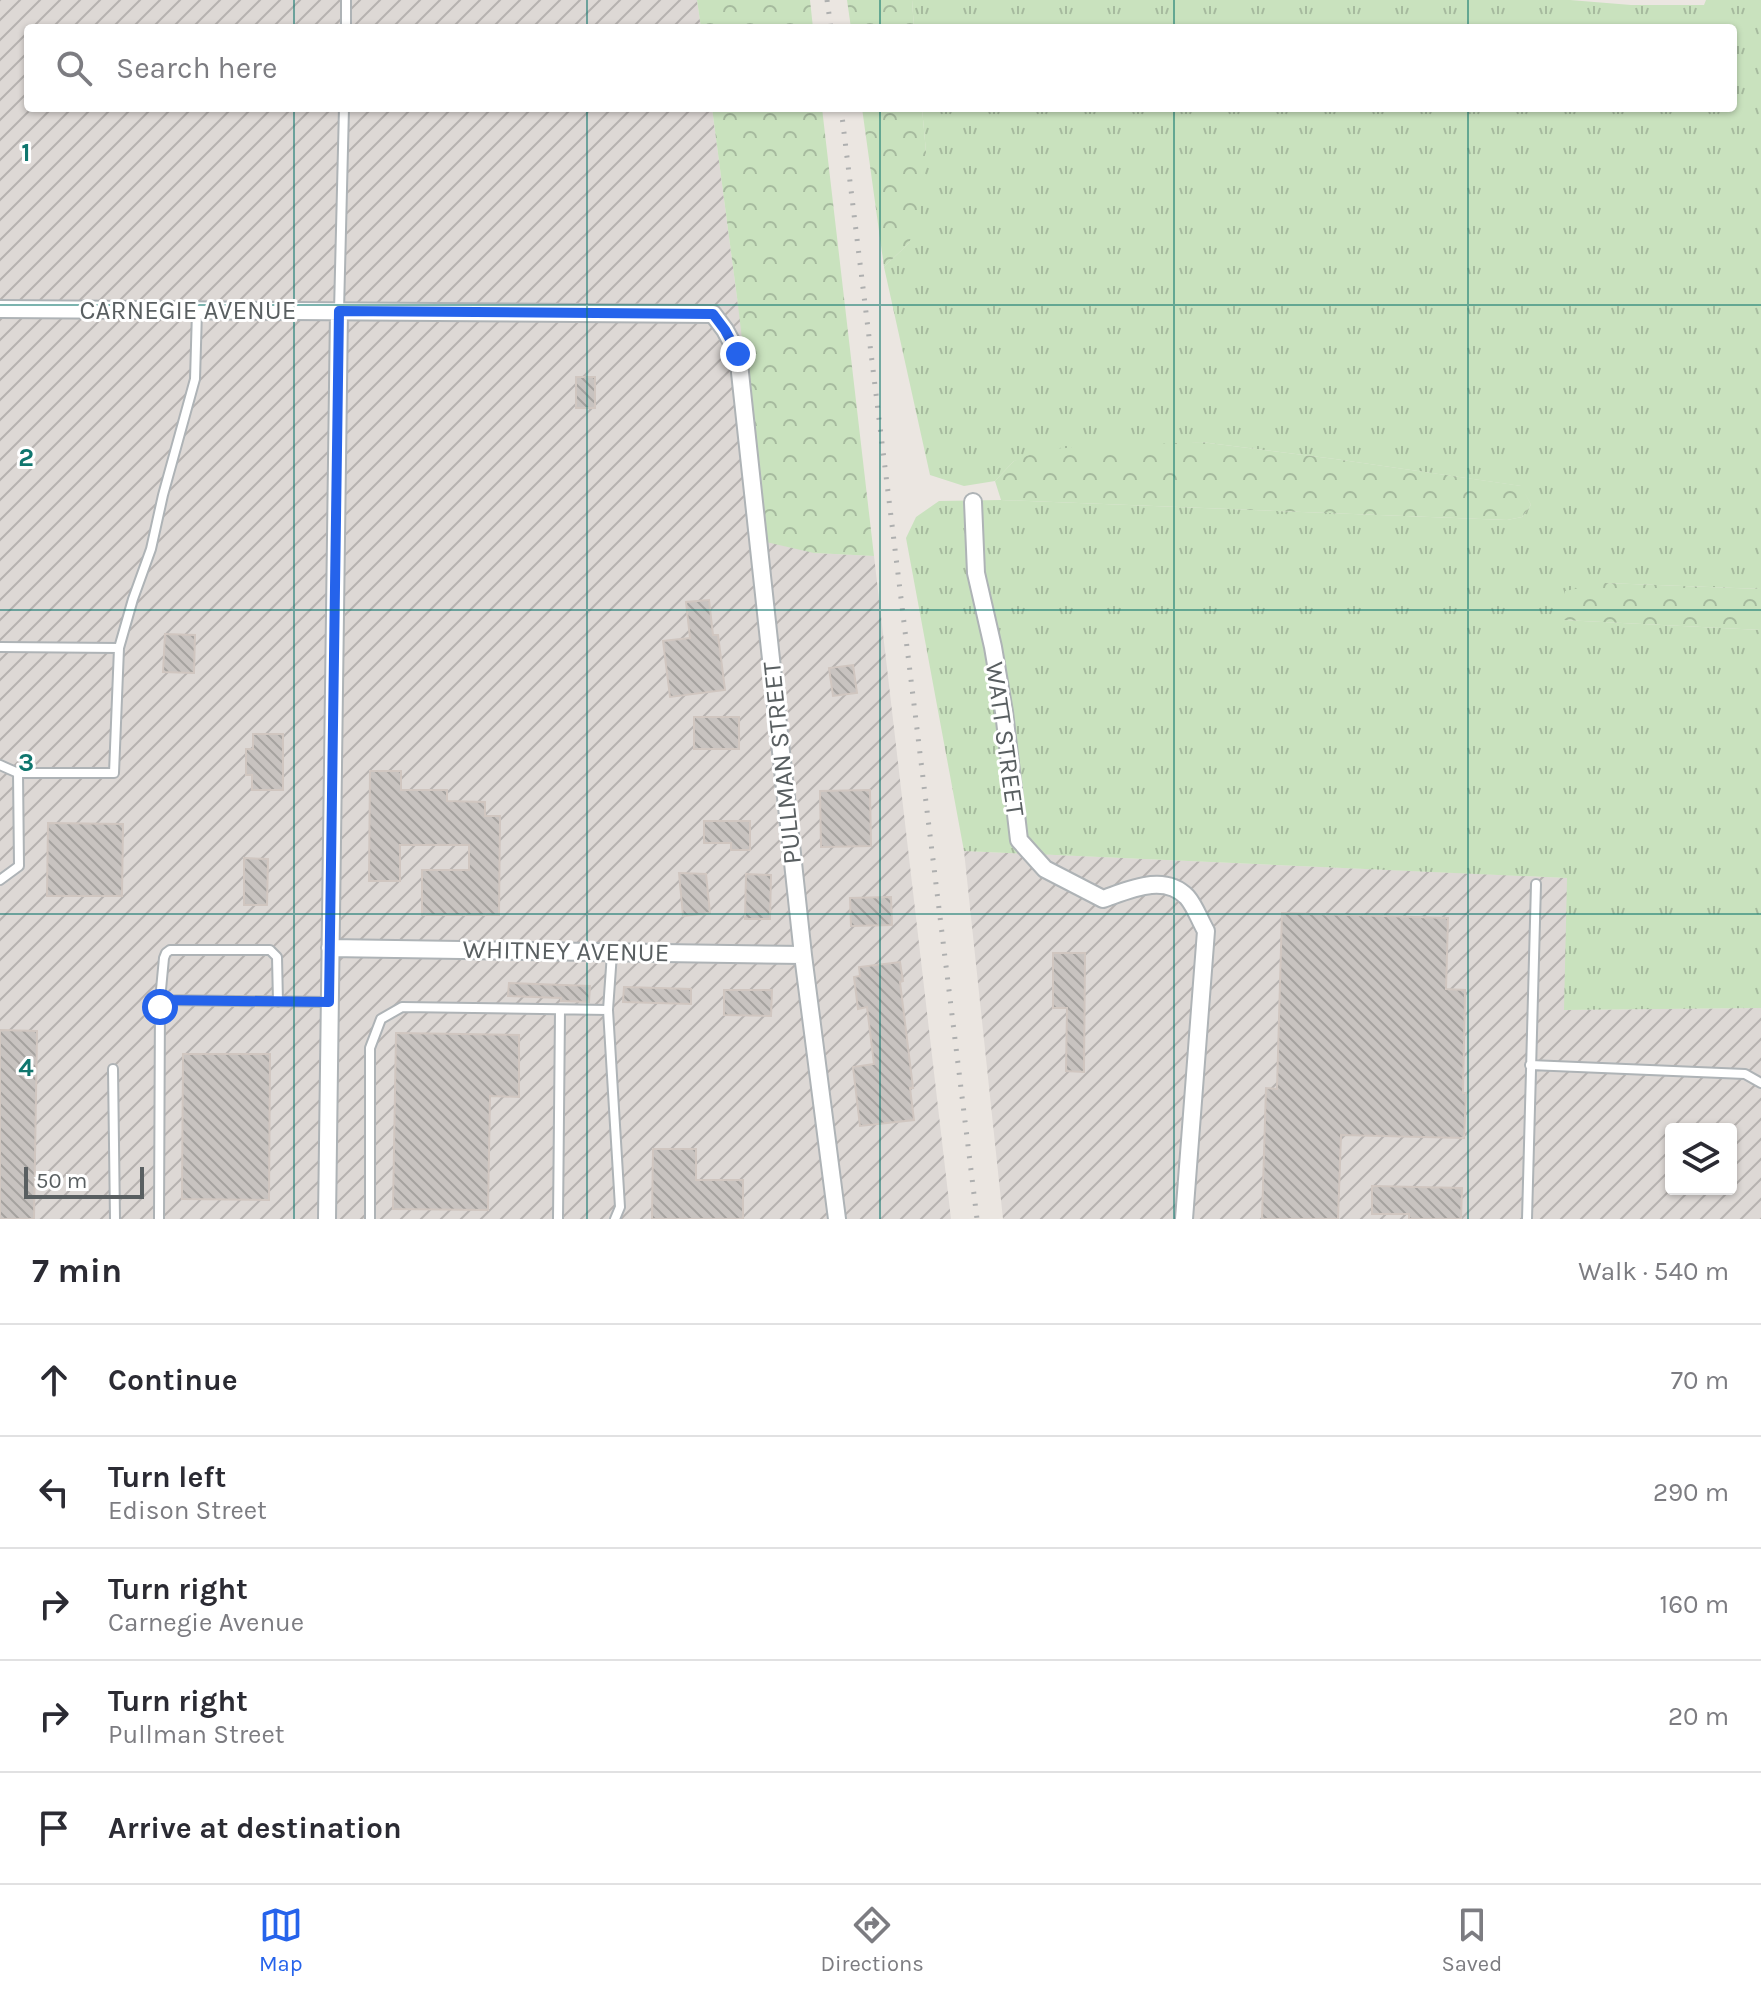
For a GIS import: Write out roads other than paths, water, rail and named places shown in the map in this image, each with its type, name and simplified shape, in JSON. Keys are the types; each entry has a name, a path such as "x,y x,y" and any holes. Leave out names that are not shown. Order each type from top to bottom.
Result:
{"street":[{"name":"CARNEGIE AVENUE","path":"0,309 713,314"},
{"path":"327,1219 339,311"},
{"name":"PULLMAN STREET","path":"713,314 738,354 803,955 837,1219"},
{"name":"WATT STREET","path":"973,502 976,573 1004,712 1019,840 1045,869 1103,899 1144,885 1168,885 1187,897 1206,931 1184,1219"},
{"name":"WHITNEY AVENUE","path":"330,948 803,955"}],"lane":[{"path":"346,0 346,24"},
{"path":"339,311 344,112"},
{"path":"0,765 18,773 114,773 119,648 151,549 195,379 197,310"},
{"path":"0,647 119,648"},
{"path":"0,880 19,866 18,773"},
{"path":"1527,1219 1536,884"},
{"path":"159,1219 160,1000 166,953 170,950 270,950 277,957 278,1002"},
{"path":"612,952 608,1010 620,1207 615,1219"},
{"path":"160,1000 329,1002"},
{"path":"370,1219 370,1048 381,1019 402,1007 608,1010"},
{"path":"558,1219 560,1011"},
{"path":"1530,1065 1745,1074 1761,1083"},
{"path":"113,1069 115,1219"}],"railway":[{"path":"827,0 830,24"},
{"path":"841,112 977,1219"}]}
